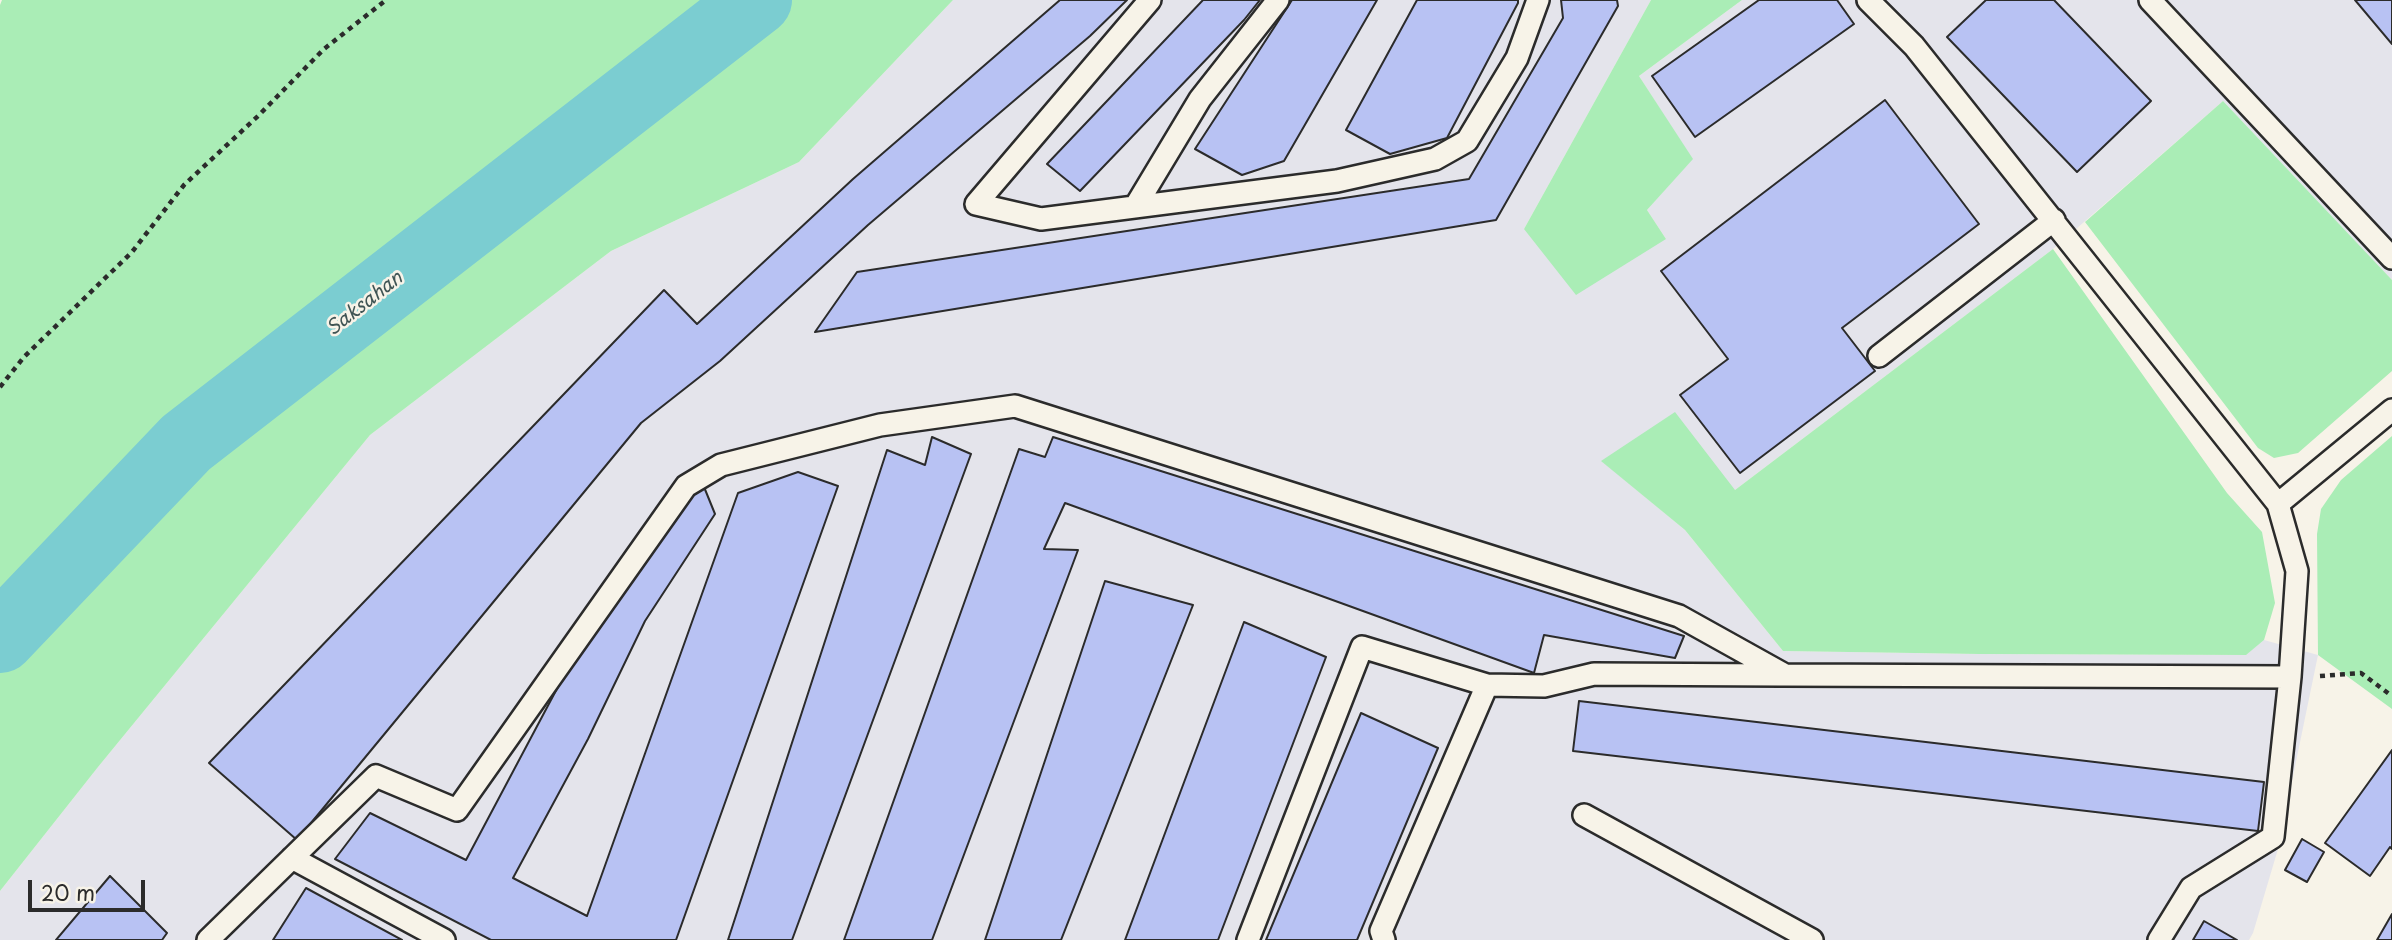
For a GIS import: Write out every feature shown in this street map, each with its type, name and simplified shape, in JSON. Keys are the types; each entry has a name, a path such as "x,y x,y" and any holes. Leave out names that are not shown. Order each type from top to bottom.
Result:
{"lane":[{"path":"1150,0 976,204 1041,219 1336,181 1435,159 1467,141 1517,58 1538,0"},
{"path":"1135,207 1200,99 1278,0"},
{"path":"1868,0 1914,46 2278,504 2297,571 2290,677 2273,837 2191,888 2159,940"},
{"path":"2150,0 2392,258"},
{"path":"1879,356 2054,220"},
{"path":"208,940 376,776 457,810 686,486 721,466 880,425 1015,406 1679,616 1785,675"},
{"path":"2278,504 2392,410"},
{"path":"1248,940 1362,647 1487,685 1544,686 1594,674 2290,677"},
{"path":"1384,940 1381,931 1487,685"},
{"path":"1584,815 1812,940"},
{"path":"292,858 444,940"}],"path":[{"path":"0,387 24,357 132,252 184,185 324,49 386,0"},
{"path":"2290,677 2361,673 2392,696"}],"shaded area":[{"path":"953,0 1651,0 1524,229 1666,239 1647,210 1692,159 1639,76 1742,0 2392,0 2392,280 2223,101 2053,249 1735,490 1602,461 1685,530 1783,651 2245,655 2264,640 2318,655 2278,849 2249,940 0,940 0,891 370,435 611,251 799,162"}],"green space":[{"path":"2,0 953,0 799,162 611,251 370,435 0,891"},
{"path":"1651,0 1742,0 1639,76 1693,159 1647,210 1666,239 1576,295 1524,229"},
{"path":"2223,101 2392,280 2392,371 2298,453 2274,458 2258,448 2085,222"},
{"path":"2053,249 2227,493 2262,532 2275,603 2264,640 2246,655 1783,651 1685,530 1601,461 1675,412 1735,490"},
{"path":"2392,436 2392,709 2318,655 2317,534 2321,509 2341,480"}],"building":[{"path":"1060,0 1127,0 1090,36 868,225 720,361 641,423 297,840 209,763 664,290 697,324 853,179"},
{"path":"1203,0 1260,0 1080,191 1047,164"},
{"path":"1292,0 1377,0 1284,161 1242,175 1195,149"},
{"path":"1417,0 1518,0 1518,3 1447,138 1390,154 1346,130"},
{"path":"1561,0 1617,0 1618,6 1496,220 815,332 857,272 1469,179 1563,18"},
{"path":"1759,0 1837,0 1854,24 1695,137 1652,76"},
{"path":"1986,0 2054,0 2151,101 2077,172 1947,37"},
{"path":"2355,0 2392,0 2392,44"},
{"path":"1885,100 1979,224 1842,328 1875,371 1740,473 1680,395 1728,359 1661,271"},
{"path":"932,437 971,454 792,940 728,940 887,450 925,465"},
{"path":"1053,437 1684,636 1675,658 1544,635 1534,673 1065,503 1044,549 1078,550 932,940 844,940 1019,449 1045,457"},
{"path":"798,472 838,486 676,940 491,940 335,859 370,813 466,860 586,634 702,482 715,514 645,621 588,739 513,878 587,916 738,493"},
{"path":"1105,581 1193,605 1061,940 985,940"},
{"path":"1244,622 1326,657 1218,940 1125,940"},
{"path":"1579,701 2264,782 2258,831 1573,751"},
{"path":"1361,713 1438,748 1357,940 1266,940"},
{"path":"2392,750 2392,849 2390,847 2370,876 2325,843"},
{"path":"2302,839 2324,852 2307,882 2285,870"},
{"path":"110,876 167,933 162,940 56,940"},
{"path":"306,888 402,940 273,940"},
{"path":"2392,914 2392,940 2377,940"},
{"path":"2204,921 2237,940 2193,940"}],"waterway":[{"name":"Saksahan","path":"0,638 186,443 757,0"}]}
